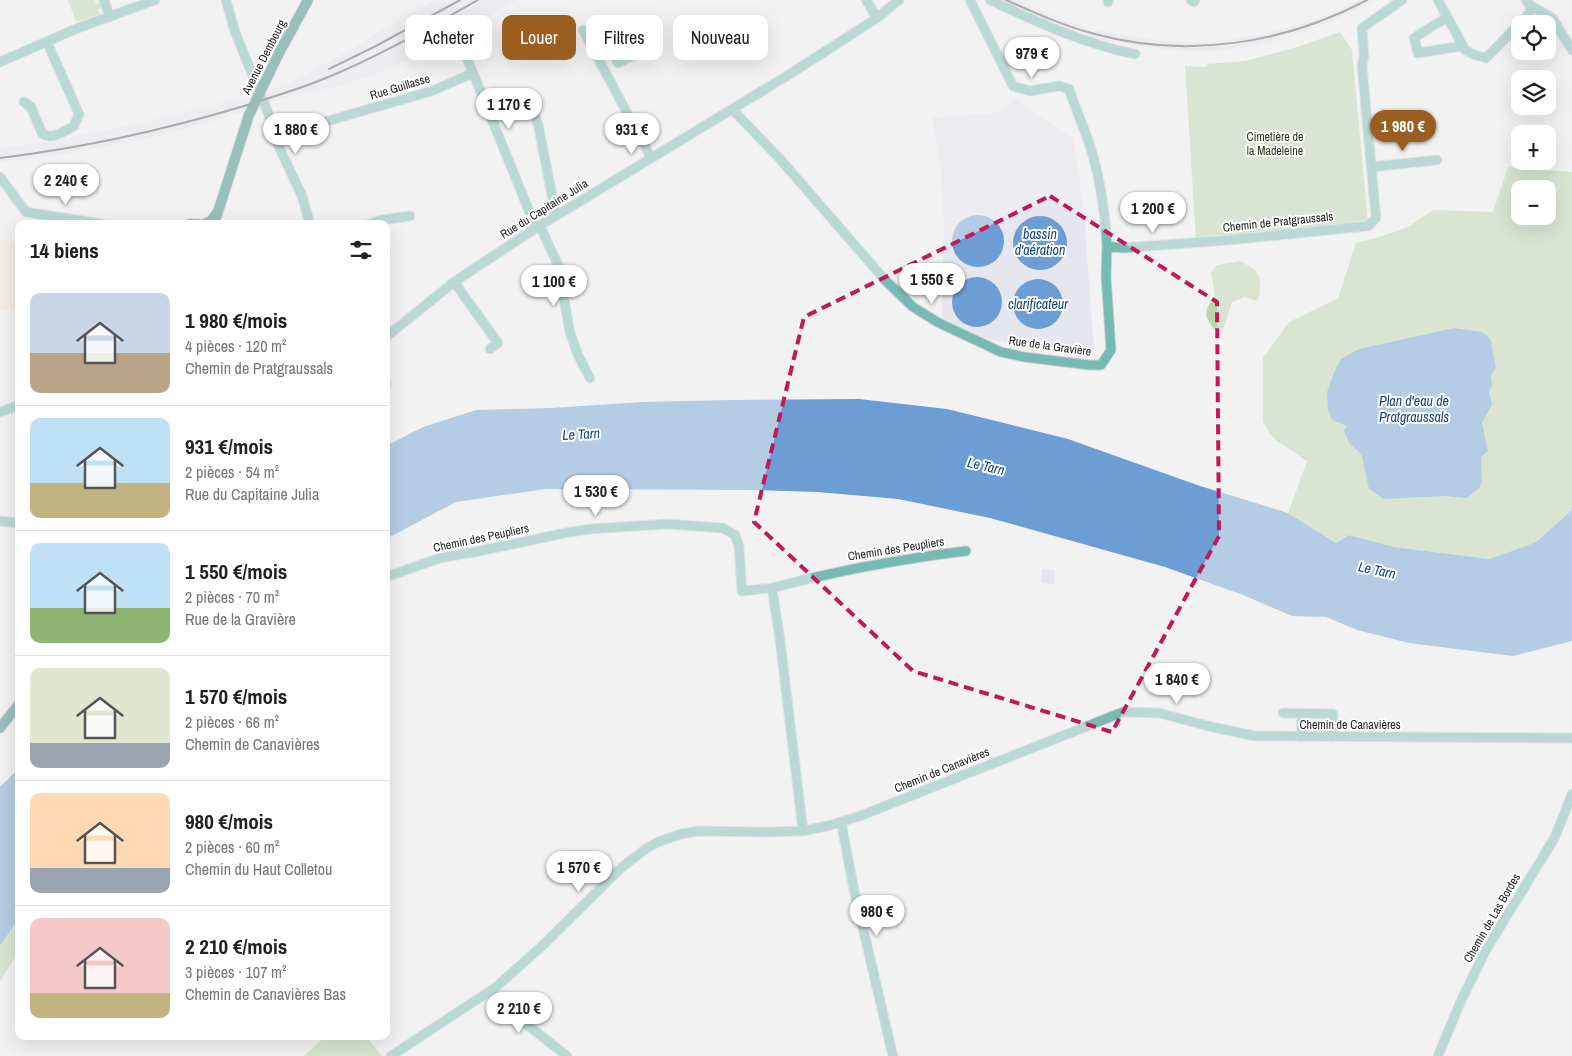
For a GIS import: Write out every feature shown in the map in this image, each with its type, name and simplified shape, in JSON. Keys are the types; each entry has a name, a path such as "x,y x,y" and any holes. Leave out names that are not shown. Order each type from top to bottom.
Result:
{"main road":[{"name":"Avenue Dembourg","path":"215,220 247,120 279,53 308,0"},
{"path":"212,220 218,212"},
{"path":"0,728 15,709"}],"street":[{"path":"104,0 110,17"},
{"path":"0,62 78,28 155,0"},
{"path":"226,0 235,32 280,149 302,196 309,220"},
{"path":"866,0 877,18"},
{"name":"Rue du Capitaine Julia","path":"390,334 454,282 538,227 790,74 877,18 890,3 899,0"},
{"path":"970,0 1013,86 1030,91 1058,86 1069,89 1089,145 1100,190 1107,246"},
{"path":"990,0 1076,38 1135,54"},
{"path":"1191,0 1194,2 1195,0"},
{"name":"Chemin de Pratgraussals","path":"1107,246 1123,248 1229,240 1368,226 1376,218 1362,66 1364,56 1362,28 1402,0"},
{"path":"1438,0 1462,46 1465,50 1475,55 1486,58 1528,14 1529,3 1552,18 1572,50"},
{"path":"1447,17 1414,38 1418,53 1462,46"},
{"path":"583,30 586,36"},
{"path":"24,102 31,107 45,136 50,137 74,126 79,114 47,42"},
{"path":"468,60 538,227 558,265 570,333 578,355 590,378"},
{"path":"598,60 651,158"},
{"name":"Rue Guillasse","path":"276,136 432,91 473,73"},
{"path":"532,108 538,124 556,216"},
{"name":"Rue de la Gravière","path":"732,109 780,159 885,280 913,307 939,323 1001,352 1024,357 1101,365 1111,350 1106,276 1107,246"},
{"path":"1371,167 1437,160"},
{"path":"0,177 26,212 77,220"},
{"path":"381,220 410,216"},
{"path":"454,282 498,343 490,349"},
{"path":"0,412 15,406"},
{"path":"0,521 15,523"},
{"name":"Chemin des Peupliers","path":"390,577 440,558 564,533 667,524 724,528 735,534 739,546 742,591 772,588 824,574 925,556 966,551"},
{"path":"772,588 803,831"},
{"name":"Chemin de Canavières","path":"391,1056 491,990 541,947 622,867 658,842 670,837 700,831 803,831 841,822 1123,712 1159,713 1212,728 1255,736 1572,738"},
{"path":"1283,712 1333,714 1332,737"},
{"path":"1301,737 1302,713"},
{"name":"Chemin de Las Bordes","path":"1438,1056 1460,1003 1486,950 1555,837 1572,794"},
{"path":"841,822 854,890 893,1056"},
{"path":"491,990 503,1006 567,1056"}],"highlighted area":[{"path":"1050,196 1217,302 1219,536 1112,732 913,671 754,522 804,317"}],"shaded area":[{"path":"434,0 518,0 492,15 408,15"},
{"path":"998,0 1016,0 1078,25 1102,31 1155,40 1211,42 1260,35 1314,20 1359,0 1376,0 1321,26 1273,42 1215,51 1184,51 1141,47 1098,39 1055,25"},
{"path":"405,17 405,60 409,60 376,74 342,85 267,102 265,92 288,84"},
{"path":"251,95 245,111 168,134 47,157 0,162 0,148 52,141 133,125"},
{"path":"1016,99 1074,139 1084,213 1094,354 1060,354 982,337 942,317 944,225 941,172 932,118 995,113"},
{"path":"0,240 15,242 15,308 0,311"},
{"path":"1042,569 1055,570 1054,584 1041,583"}],"green space":[{"path":"68,0 95,0 96,4 101,2 103,8 98,10 100,14 76,22"},
{"name":"Cimetière de la Madeleine","path":"1340,32 1352,50 1368,223 1196,239 1185,66 1206,67 1208,64 1245,61 1297,47"},
{"path":"1508,167 1511,167 1511,170 1572,172 1572,510 1536,542 1490,559 1394,547 1350,535 1336,543 1288,513 1307,461 1274,439 1263,422 1263,358 1289,322 1338,298 1356,243 1404,228 1435,210 1493,212"},
{"path":"1240,261 1253,268 1260,280 1259,299 1256,301 1245,297 1232,302 1224,327 1220,330 1214,329 1206,315 1207,309 1215,295 1211,272 1217,265"},
{"path":"15,924 15,957 0,981 0,946"},
{"path":"322,1040 369,1040 382,1056 304,1056"}],"water":[{"name":"bassin d'aération","path":"978,215 988,217 996,223 1002,231 1004,241 1002,251 996,259 988,265 978,267 968,265 960,259 954,251 952,241 954,231 960,223 968,217"},
{"name":"bassin d'aération","path":"1040,216 1050,218 1059,224 1065,233 1067,243 1065,253 1059,262 1050,268 1040,270 1030,268 1021,262 1015,253 1013,243 1015,233 1021,224 1030,218"},
{"name":"clarificateur","path":"977,277 995,284 1002,302 995,320 977,327 959,320 952,302 959,284"},
{"name":"clarificateur","path":"1038,279 1052,283 1059,290 1063,304 1059,318 1052,325 1038,329 1024,325 1017,318 1013,304 1017,290 1024,283"},
{"name":"Plan d'eau de Pratgraussals","path":"1454,328 1482,332 1490,338 1496,368 1491,375 1492,385 1489,393 1492,404 1482,423 1488,451 1481,457 1482,481 1480,487 1467,498 1445,496 1384,499 1369,489 1362,457 1349,443 1344,430 1347,426 1332,420 1328,409 1327,392 1335,370 1341,359 1359,349"},
{"name":"Le Tarn","path":"859,399 947,409 1068,439 1200,486 1288,513 1336,543 1349,535 1394,547 1490,559 1536,542 1572,510 1572,641 1513,656 1409,643 1357,630 1326,617 1292,616 1243,595 1165,567 990,518 898,499 818,492 755,490 545,489 456,502 390,537 390,444 423,427 476,410 730,400"},
{"path":"15,772 15,924 0,946 0,787"}],"railway":[{"path":"329,69 376,46 460,0"},
{"path":"0,158 62,149 154,130 214,115 286,93 326,78 365,60 478,0"},
{"path":"1006,0 1061,23 1095,34 1129,42 1199,46 1234,43 1268,37 1335,15 1367,0"}]}
